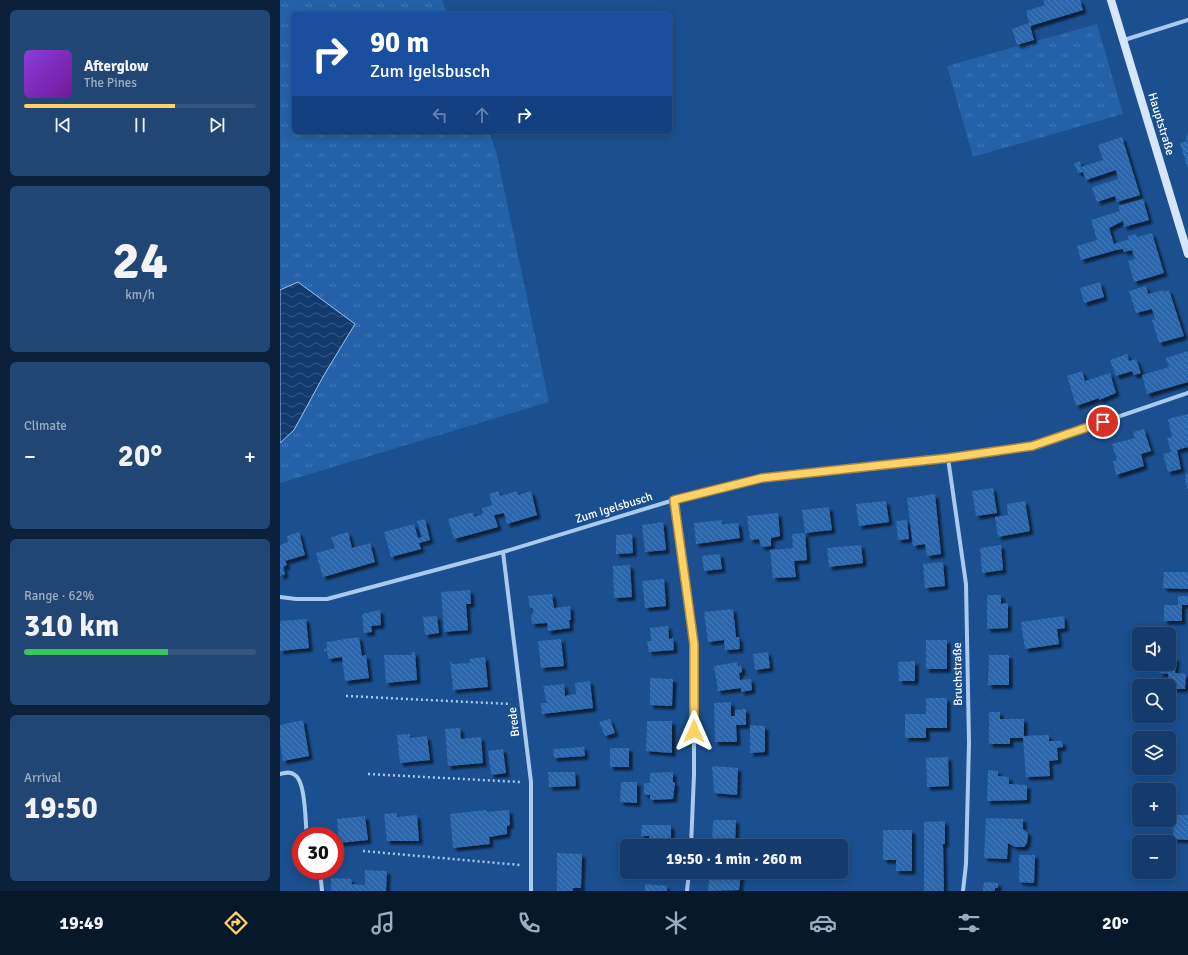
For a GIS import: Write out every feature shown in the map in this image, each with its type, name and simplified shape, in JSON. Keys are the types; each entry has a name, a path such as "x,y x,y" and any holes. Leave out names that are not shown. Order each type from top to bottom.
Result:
{"street":[{"name":"Hauptstraße","path":"1111,0 1188,254"},
{"path":"1124,40 1188,20"},
{"name":"Zum Igelsbusch","path":"280,597 296,599 327,599 503,552 674,500 762,478 948,458 1032,446 1188,393"},
{"name":"Bruchstraße","path":"948,458 966,584 969,743 966,864 963,891"},
{"path":"674,500 694,644 694,775 692,839"},
{"name":"Brede","path":"503,552 531,782 530,891"},
{"path":"280,774 290,772 297,775 302,784 306,827"},
{"path":"321,879 322,891"},
{"path":"687,891 688,879"}],"path":[{"path":"346,696 522,704"},
{"path":"368,774 531,782"},
{"path":"363,851 531,866"}],"green space":[{"path":"280,0 442,0 446,12 292,12 292,134 490,134 496,151 549,402 280,483"},
{"path":"1097,24 1123,114 973,157 947,66"}],"water":[{"path":"298,282 355,324 324,375 294,430 280,443 280,290"}],"building":[{"path":"1043,0 1080,0 1083,10 1030,26 1034,40 1017,45 1012,29 1029,23 1026,11 1045,5"},
{"path":"1188,133 1188,169 1180,143 1187,141 1186,137"},
{"path":"1122,137 1140,195 1117,202 1115,196 1097,202 1092,187 1118,179 1116,170 1086,180 1083,172 1078,173 1074,163 1080,161 1081,167 1103,160 1098,145"},
{"path":"1143,199 1149,220 1124,227 1123,221 1109,228 1114,244 1129,239 1128,236 1136,234 1137,237 1152,233 1164,273 1134,282 1128,261 1135,259 1132,250 1124,252 1123,249 1116,250 1081,260 1077,246 1097,240 1091,220 1120,211 1118,206"},
{"path":"1100,282 1104,297 1084,303 1080,288"},
{"path":"1146,286 1148,294 1169,290 1184,336 1159,343 1152,320 1155,319 1152,309 1136,313 1129,291"},
{"path":"1188,351 1188,382 1147,394 1142,375 1169,367 1166,358"},
{"path":"1127,354 1129,361 1136,359 1141,373 1134,375 1132,371 1116,376 1110,360"},
{"path":"1082,371 1085,381 1110,373 1116,393 1099,400 1099,398 1076,406 1067,376"},
{"path":"1188,414 1188,447 1177,450 1181,469 1168,472 1163,454 1171,452 1167,438 1172,437 1168,419"},
{"path":"1144,429 1151,451 1141,454 1144,466 1116,475 1113,461 1117,460 1112,444 1135,438 1133,432"},
{"path":"1188,474 1188,489 1187,489 1185,475"},
{"path":"993,488 997,513 976,516 972,491"},
{"path":"498,491 500,496 517,491 518,495 531,491 537,515 507,524 504,513 494,515 498,527 454,539 448,519 473,512 474,517 483,514 482,508 492,505 489,494"},
{"path":"935,494 941,554 927,556 925,544 913,546 907,498"},
{"path":"886,501 889,522 859,526 856,504"},
{"path":"1025,501 1030,531 998,537 995,517 1008,515 1007,504"},
{"path":"829,507 832,530 805,533 802,510"},
{"path":"778,513 780,536 771,538 771,546 761,547 759,539 750,540 747,516"},
{"path":"425,519 430,540 419,543 421,549 391,557 384,532 414,524 418,538 422,537 417,521"},
{"path":"722,520 722,524 738,523 740,538 696,544 694,523"},
{"path":"907,520 909,539 898,540 896,521"},
{"path":"663,522 666,550 645,552 642,525"},
{"path":"299,532 305,555 285,561 287,565 283,567 285,574 280,576 280,545 288,542 287,536"},
{"path":"348,532 352,548 370,543 375,562 323,577 316,553 335,548 331,537"},
{"path":"805,533 807,560 794,561 796,577 773,578 770,550 793,548 792,534"},
{"path":"632,534 633,553 616,554 616,535"},
{"path":"861,545 863,563 829,567 827,548"},
{"path":"1001,545 1003,570 982,573 980,548"},
{"path":"720,554 722,569 704,571 702,556"},
{"path":"943,562 945,586 925,588 923,564"},
{"path":"630,565 632,597 614,598 613,566"},
{"path":"1164,572 1188,572 1188,589 1163,588"},
{"path":"664,579 666,606 645,608 642,581"},
{"path":"470,590 471,604 466,604 468,630 444,632 441,592"},
{"path":"552,594 554,608 570,606 570,628 548,631 547,623 532,624 531,615 533,614 533,608 530,608 528,596"},
{"path":"987,595 1001,595 1001,604 1008,603 1008,628 987,629"},
{"path":"1178,596 1188,596 1188,605 1182,605 1182,621 1164,621 1164,605 1178,605"},
{"path":"733,609 736,637 739,637 740,649 725,650 724,640 708,642 704,612"},
{"path":"380,610 381,625 371,626 372,632 364,633 362,614"},
{"path":"437,616 439,633 425,635 423,617"},
{"path":"1064,616 1065,628 1057,629 1059,644 1025,649 1021,622"},
{"path":"306,619 309,648 280,651 280,621"},
{"path":"668,626 669,639 673,638 674,650 649,652 647,641 651,641 650,628"},
{"path":"359,637 362,656 366,655 369,678 345,681 342,657 328,659 327,651 324,651 324,649 327,648 326,642"},
{"path":"561,639 564,666 541,668 538,641"},
{"path":"926,640 947,640 947,669 926,669"},
{"path":"412,652 415,652 417,680 386,683 384,655 412,655"},
{"path":"768,652 770,668 755,670 753,654"},
{"path":"989,655 1009,655 1009,685 988,685"},
{"path":"485,657 488,687 453,690 450,660 452,664 470,663 469,659"},
{"path":"915,661 915,681 899,681 898,662"},
{"path":"737,662 738,666 741,665 742,670 742,672 739,673 740,680 751,679 752,690 741,692 741,688 718,691 714,666"},
{"path":"1159,671 1175,671 1175,673 1186,674 1185,689 1176,689 1176,679 1168,679 1168,674 1159,673"},
{"path":"650,678 673,679 672,706 650,705"},
{"path":"590,681 593,708 542,714 541,703 547,703 543,686 564,684 565,696 576,694 575,683"},
{"path":"926,698 947,698 947,728 926,728 926,738 905,738 905,714 926,714"},
{"path":"731,702 731,716 735,716 735,710 746,709 746,725 736,725 737,742 715,742 714,703"},
{"path":"989,712 1000,712 1000,719 1024,719 1024,736 1049,735 1049,741 1062,741 1063,747 1057,748 1058,760 1049,761 1050,776 1026,777 1023,738 1010,738 1010,744 989,744"},
{"path":"610,719 615,733 605,736 599,722"},
{"path":"303,720 309,756 283,761 280,742 280,725"},
{"path":"647,721 672,721 672,753 646,751"},
{"path":"750,725 765,726 765,752 750,753"},
{"path":"460,728 461,739 481,737 483,763 448,766 445,729"},
{"path":"410,734 410,738 427,736 430,760 400,763 397,735"},
{"path":"584,747 585,756 554,758 553,749"},
{"path":"610,748 629,748 629,767 610,767"},
{"path":"503,749 506,773 491,775 488,751"},
{"path":"948,757 949,786 927,787 926,758"},
{"path":"712,766 738,768 737,795 714,793"},
{"path":"988,770 998,771 998,776 1009,777 1009,784 1027,785 1027,800 987,801"},
{"path":"548,772 575,772 576,786 549,787"},
{"path":"673,772 673,782 675,783 673,799 650,800 650,795 644,794 644,783 650,783 650,773"},
{"path":"621,782 637,782 637,803 620,802"},
{"path":"486,810 487,812 509,810 510,825 507,826 507,834 489,837 490,844 453,848 450,814"},
{"path":"397,813 397,817 417,815 419,841 387,841 384,814"},
{"path":"1176,815 1188,815 1188,840 1176,839 1176,835 1173,835 1174,827 1176,827"},
{"path":"365,816 368,840 344,842 344,827 338,827 337,819"},
{"path":"986,818 1023,819 1023,829 1028,833 1027,843 1024,847 1015,847 1008,843 1007,859 984,858"},
{"path":"713,820 736,820 735,839 712,839"},
{"path":"945,821 945,844 943,844 944,891 924,891 924,822"},
{"path":"642,825 671,825 671,839 649,839 649,836 641,836"},
{"path":"883,830 912,830 912,871 896,871 896,860 883,860"},
{"path":"557,853 582,854 581,888 573,888 573,891 557,891"},
{"path":"1019,855 1035,855 1034,883 1019,882"},
{"path":"365,870 387,871 386,891 331,891 331,879 351,879 352,884 365,885"},
{"path":"709,879 740,879 739,890 708,891"},
{"path":"984,882 998,883 998,888 995,888 995,891 983,891"},
{"path":"645,884 667,886 667,891 645,891"}],"route":[{"path":"694,731 694,644 674,500 762,478 948,458 1032,446 1103,422"}]}
